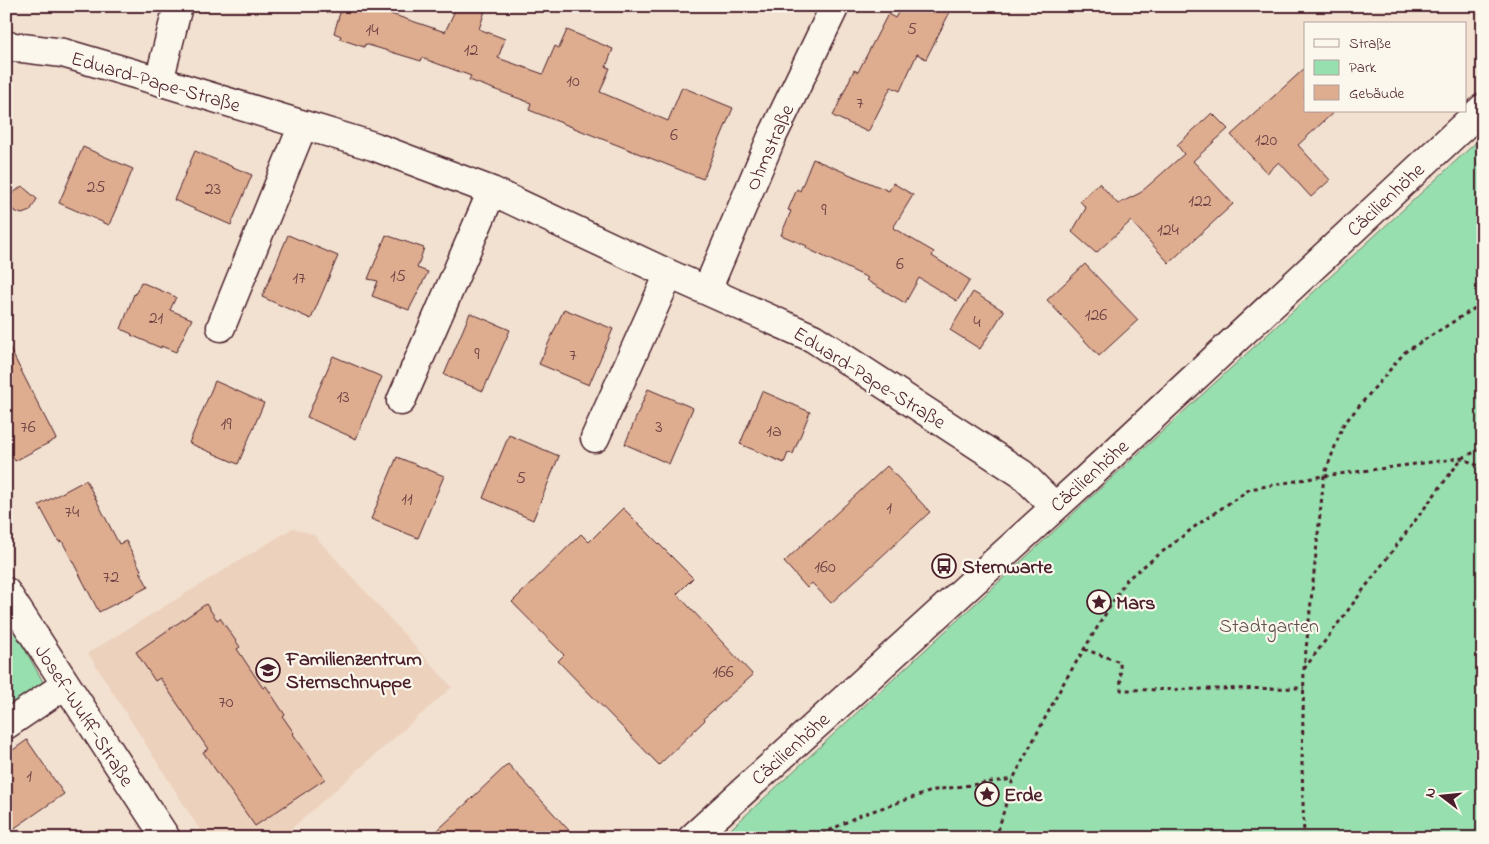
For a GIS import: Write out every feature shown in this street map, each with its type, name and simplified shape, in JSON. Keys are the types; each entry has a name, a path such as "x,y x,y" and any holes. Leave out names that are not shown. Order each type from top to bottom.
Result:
{"street":[{"path":"159,81 178,6"},
{"name":"Ohmstraße","path":"707,290 771,139 835,6"},
{"name":"Eduard-Pape-Straße","path":"6,46 63,54 159,81 373,146 492,190 670,274 813,338 1022,474 1054,506"},
{"name":"Cäcilienhöhe","path":"692,838 1054,506 1483,108"},
{"path":"221,327 303,125"},
{"path":"402,401 492,190"},
{"path":"595,438 670,274"},
{"name":"Josef-Wulff-Straße","path":"6,592 166,838"},
{"path":"6,725 65,684"}],"path":[{"path":"1304,838 1302,765 1304,670 1324,476 1343,425 1405,352 1483,303"},
{"path":"996,838 1013,779 1063,684 1126,580 1197,525 1250,489 1324,476 1462,458 1483,448"},
{"path":"1462,458 1483,468"},
{"path":"1304,670 1462,458"},
{"path":"1084,649 1120,662 1122,690 1304,688"},
{"path":"816,838 858,816 935,790 1013,779"}],"shaded area":[{"name":"Familienzentrum Sternschnuppe","path":"293,528 314,535 452,687 281,838 205,838 88,653"}],"green space":[{"name":"Stadtgarten","path":"1483,136 1483,838 721,838"},
{"path":"6,616 46,687 8,709 6,706"}],"building":[{"path":"342,6 367,6 445,32 457,6 472,6 485,11 479,29 505,39 498,58 543,74 555,46 559,48 567,30 613,49 606,67 610,68 600,92 668,121 682,87 733,108 703,179 529,110 531,103 469,80 471,76 422,58 421,61 365,44 364,47 340,39 341,36 334,33"},
{"path":"902,6 953,6 926,59 917,54 900,91 891,87 868,132 833,116 854,70 858,72 888,14 895,18"},
{"path":"1304,69 1304,112 1334,112 1298,145 1330,180 1311,197 1279,162 1267,173 1231,135"},
{"path":"1212,113 1228,129 1193,161 1233,204 1169,263 1131,221 1096,253 1072,232 1086,208 1080,201 1099,183 1118,204 1140,193 1184,154 1177,145"},
{"path":"83,147 133,169 109,225 59,203"},
{"path":"195,151 252,175 231,225 174,200"},
{"path":"813,159 889,191 893,183 913,195 893,228 934,252 932,256 970,280 957,301 919,278 905,303 866,280 868,278 806,248 807,246 781,235 791,211 788,210 797,189 800,191"},
{"path":"22,186 37,199 30,211 22,214 14,211 9,204 11,195"},
{"path":"288,235 338,256 311,319 262,297"},
{"path":"386,235 424,248 417,268 428,272 409,310 372,296 378,281 368,279"},
{"path":"1085,264 1138,320 1099,356 1047,300"},
{"path":"141,282 176,297 170,310 192,319 176,352 161,346 161,348 121,329 134,294"},
{"path":"973,292 1004,311 980,349 950,330"},
{"path":"564,309 613,329 589,385 539,364"},
{"path":"470,313 510,330 483,391 444,375"},
{"path":"6,341 56,439 15,461 6,444"},
{"path":"333,356 382,377 356,439 307,417"},
{"path":"215,381 264,403 238,464 189,443"},
{"path":"648,389 693,408 669,464 625,444"},
{"path":"762,391 810,412 793,454 788,453 784,463 740,444"},
{"path":"509,435 559,456 533,520 483,498"},
{"path":"397,457 444,476 418,538 371,519"},
{"path":"887,466 930,512 831,603 812,583 807,588 784,562"},
{"path":"86,480 119,544 126,541 148,587 99,612 62,541 59,542 39,505"},
{"path":"623,508 693,578 677,594 753,675 704,718 705,720 659,765 558,661 564,655 512,602 581,534 589,542"},
{"path":"206,604 217,620 220,618 240,647 237,649 263,688 266,686 285,715 283,717 293,734 325,779 255,826 203,752 208,749 160,678 155,681 136,652"},
{"path":"27,740 64,794 6,834 6,755"},
{"path":"508,764 576,838 429,838 453,816"}],"place":[{"name":"Sternwarte","path":"944,566"},
{"name":"Mars","path":"1099,602"},
{"name":"Familienzentrum Sternschnuppe","path":"268,670"},
{"name":"Erde","path":"987,794"}]}
